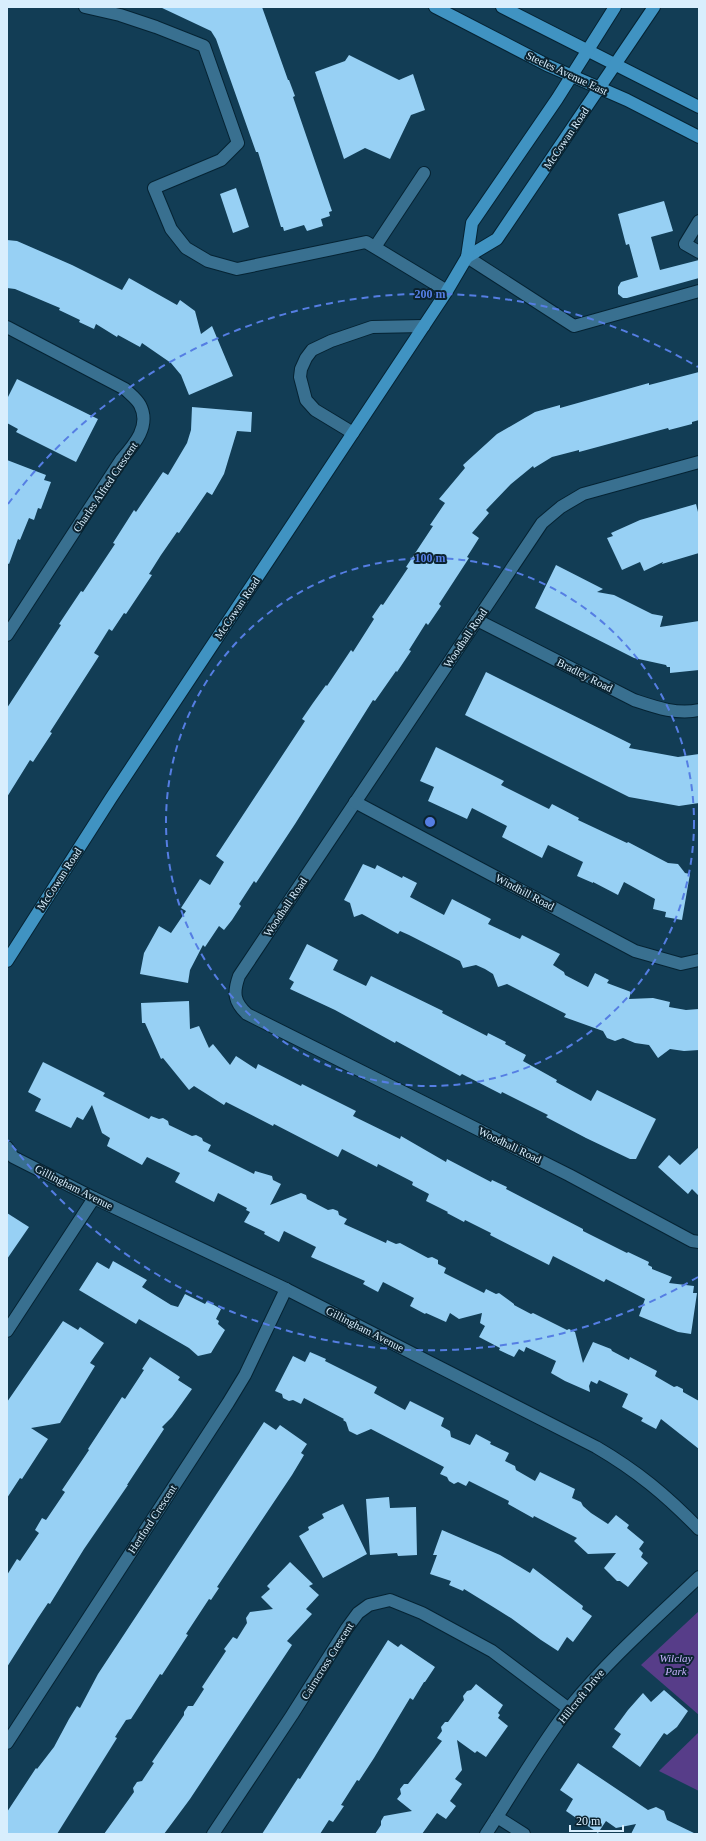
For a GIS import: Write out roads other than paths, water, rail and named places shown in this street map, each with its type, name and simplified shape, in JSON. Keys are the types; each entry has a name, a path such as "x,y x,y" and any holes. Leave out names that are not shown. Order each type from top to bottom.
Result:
{"main road":[{"name":"Steeles Avenue East","path":"435,7 547,65 627,100 699,137"},
{"path":"502,7 699,107"},
{"name":"McCowan Road","path":"7,961 107,804 447,291 467,257 472,223 572,76 616,7"},
{"name":"McCowan Road","path":"467,257 497,240 654,7"}],"street":[{"path":"85,7 120,15 156,27 204,46 238,143 221,160 154,188 159,204 171,229 186,248 208,261 237,269 366,242 447,291"},
{"path":"374,247 424,173"},
{"path":"699,221 685,244 699,252"},
{"path":"467,257 574,326 699,291"},
{"path":"353,433 315,410 306,400 300,377 301,369 306,358 312,350 331,340 372,327 424,326"},
{"name":"Charles Alfred Crescent","path":"7,327 125,389 140,404 144,423 138,440 121,460 7,635"},
{"name":"Woodhall Road","path":"699,462 594,490 573,499 551,514 535,532 239,976 235,995 238,1006 247,1014 569,1174 692,1241 699,1242"},
{"name":"Bradley Road","path":"477,620 634,700 660,709 691,712 699,710"},
{"name":"Windhill Road","path":"355,802 635,951 681,964 699,960"},
{"name":"Gillingham Avenue","path":"9,1154 94,1198 286,1289 615,1458 654,1485 699,1529"},
{"path":"7,1331 94,1198"},
{"name":"Hertford Crescent","path":"7,1743 228,1403 245,1375 286,1289"},
{"name":"Hillcroft Drive","path":"486,1834 569,1709 613,1658 699,1577"},
{"name":"Cairncross Crescent","path":"213,1834 292,1716 347,1628 358,1613 369,1606 390,1600 422,1613 492,1651 569,1709"},
{"path":"497,1817 524,1834"}],"park label":[{"name":"Wilclay Park","path":"676,1664"}]}
